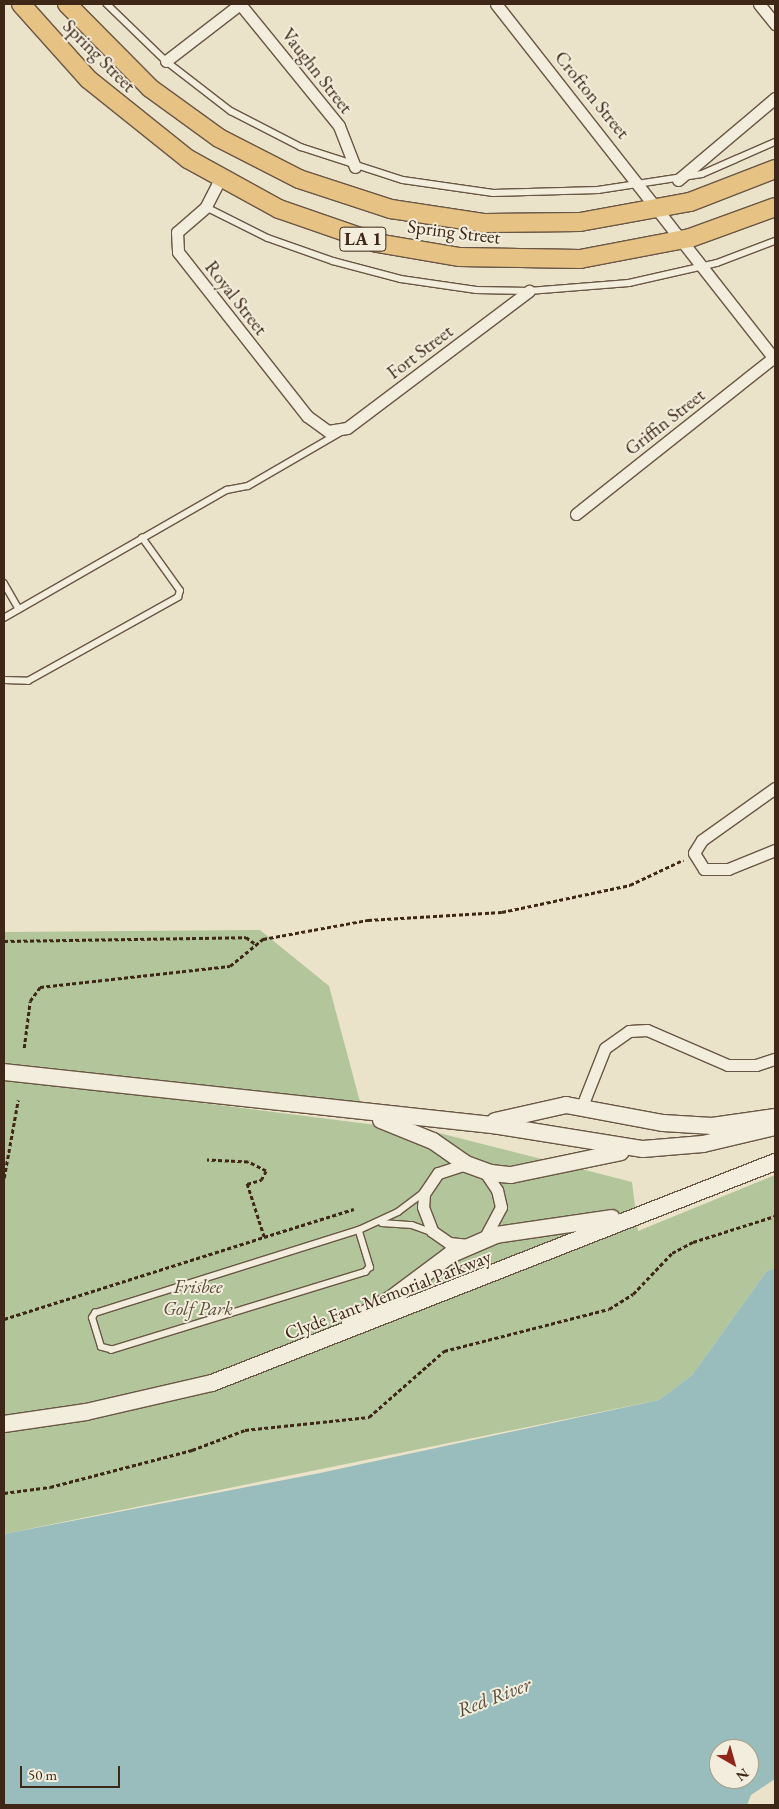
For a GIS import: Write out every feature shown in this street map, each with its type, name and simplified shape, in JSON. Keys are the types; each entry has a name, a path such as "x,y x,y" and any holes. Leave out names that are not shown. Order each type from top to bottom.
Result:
{"main road":[{"name":"Spring Street","path":"21,4 116,105 220,179 334,230 460,257 580,259 683,240 775,207"},
{"name":"Spring Street","path":"67,4 118,60 183,114 256,159 344,196 391,209 485,223 580,222 660,210 775,169"},
{"path":"4,1072 363,1113 476,1123 643,1150"},
{"path":"476,1123 547,1108 582,1106 662,1123 712,1126 775,1117"},
{"path":"363,1113 433,1141 466,1164 485,1172 511,1175 643,1150 703,1144 775,1127"},
{"name":"Clyde Fant Memorial Parkway","path":"4,1424 188,1390 277,1359 775,1162"},
{"path":"277,1359 391,1299 450,1255 477,1242 519,1230 593,1223 718,1186"}],"street":[{"path":"166,61 240,4"},
{"name":"Vaughn Street","path":"240,4 339,126 355,167"},
{"name":"Crofton Street","path":"496,4 683,240"},
{"path":"759,4 775,24"},
{"path":"678,180 775,98"},
{"name":"Royal Street","path":"220,179 206,207 176,232 178,252 307,416 328,431"},
{"path":"683,240 775,358"},
{"name":"Fort Street","path":"328,431 346,428 529,291"},
{"name":"Griffin Street","path":"576,514 775,358"},
{"path":"775,788 702,840 694,853 704,869 728,869 775,850"},
{"path":"582,1106 605,1048 629,1031 647,1030 728,1064 756,1065 775,1059"},
{"path":"466,1164 438,1174 426,1190 425,1220 436,1234 449,1243 477,1242 501,1207 497,1190 485,1172"}],"lane":[{"path":"108,4 166,61 254,124 355,167 429,185 493,193 642,186 678,180 775,142"},
{"path":"206,207 268,238 360,269 428,284 529,291 630,283 704,266 775,241"},
{"path":"4,618 227,490 248,486 346,428"},
{"path":"4,680 28,681 178,597 180,591 142,538"},
{"path":"4,583 19,609"},
{"path":"359,1230 370,1267 366,1272 112,1350 102,1349 92,1318 95,1313 380,1223 426,1190"},
{"path":"380,1223 412,1225 436,1234"}],"path":[{"path":"24,1048 30,1001 40,987 230,966 264,939 368,920 502,912 630,884 694,853"},
{"path":"4,941 246,937 257,945"},
{"path":"4,1178 18,1100"},
{"path":"207,1160 248,1162 266,1170 260,1180 247,1184 264,1237"},
{"path":"4,1319 354,1209"},
{"path":"4,1494 50,1487 192,1450 245,1430 369,1417 444,1351 609,1309 633,1294 672,1253 693,1242 775,1216"}],"green space":[{"path":"260,930 329,986 363,1113 4,1063 4,932"},
{"name":"Frisbee Golf Park","path":"4,1078 439,1133 632,1182 638,1231 775,1175 775,1268 766,1272 692,1375 659,1400 4,1534"}],"water":[{"name":"Red River","path":"775,1268 775,1779 751,1795 747,1805 4,1805 4,1534 320,1473 659,1400 692,1375 766,1272"}]}
